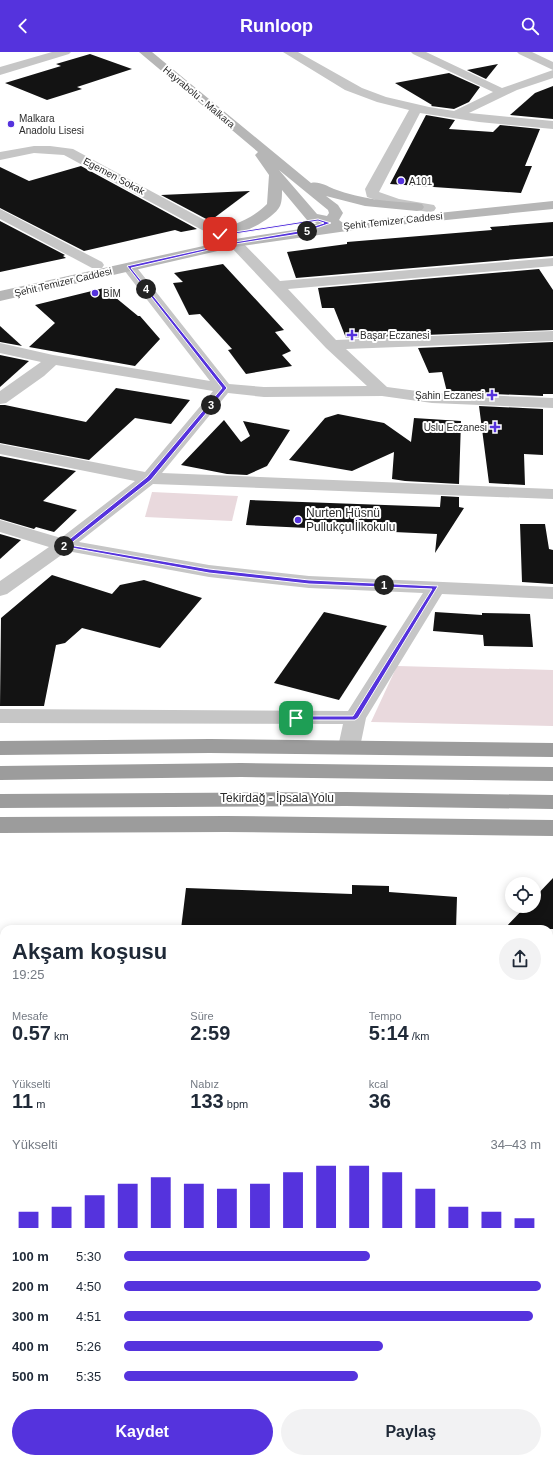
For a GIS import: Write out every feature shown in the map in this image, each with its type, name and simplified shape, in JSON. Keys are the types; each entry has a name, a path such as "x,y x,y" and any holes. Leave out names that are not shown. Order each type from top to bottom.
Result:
{"highway":[{"path":"0,748 210,746 553,750"},
{"path":"0,772 241,770 553,774"},
{"name":"Tekirdağ - İpsala Yolu","path":"0,801 252,798 432,799 553,802"},
{"path":"0,825 226,824 553,828"}],"main road":[{"name":"Hayrabolu - Malkara","path":"145,52 253,143"},
{"path":"253,143 333,208 336,213 327,220 299,232"},
{"path":"253,143 276,175 312,217 368,224"},
{"path":"292,174 324,190 360,201 399,207 429,208"},
{"path":"218,235 250,224 263,216 274,205 276,175"},
{"name":"Şehit Temizer Caddesi","path":"0,285 97,265 218,235 429,208 553,196"},
{"name":"Şehit Temizer Caddesi","path":"0,296 235,243 299,232 553,205"}],"street":[{"path":"0,71 65,52"},
{"path":"292,53 308,52"},
{"path":"417,52 502,92"},
{"path":"523,52 553,66"},
{"path":"292,53 335,80 358,91 416,108 511,122 553,125"},
{"path":"456,114 502,92 553,74"},
{"path":"416,108 372,189 372,194 396,203 429,208"},
{"name":"Egemen Sokak","path":"0,156 26,149 48,148 68,152 218,235"},
{"path":"0,213 97,265"},
{"path":"235,243 332,345 382,391"},
{"path":"276,286 553,262"},
{"path":"129,267 224,388"},
{"path":"332,345 553,336"},
{"path":"0,348 53,360 224,388 264,392 382,391 432,398 553,403"},
{"path":"0,399 38,373 53,360"},
{"path":"0,590 64,546 149,478 224,388"},
{"path":"0,449 149,478 553,494"},
{"path":"0,526 64,546 217,572 309,582 553,593"},
{"path":"349,747 355,718 436,588"},
{"path":"0,716 355,718"}],"shaded area":[{"path":"152,492 238,496 232,521 145,517"},
{"path":"397,666 553,670 553,726 371,722"}],"building":[{"path":"90,54 132,69 77,87 82,89 47,100 5,83 61,66 56,64"},
{"path":"498,64 486,79 467,70"},
{"path":"449,73 480,87 469,102 454,109 431,106 432,105 395,83"},
{"path":"553,86 553,119 510,115 535,93"},
{"path":"426,115 455,120 449,129 493,132 500,125 540,129 525,166 532,166 521,193 390,184"},
{"path":"81,166 197,229 181,232 175,230 84,251 0,208 0,167 29,181"},
{"path":"250,191 210,221 161,195"},
{"path":"0,221 65,255 63,256 66,258 0,272"},
{"path":"553,222 553,256 296,278 287,252 347,244 347,242 492,230 490,227"},
{"path":"223,264 284,330 275,332 291,351 282,355 292,366 246,374 228,350 232,349 200,314 189,315 173,283 183,282 174,273"},
{"path":"539,269 553,290 553,330 346,338 334,308 322,308 318,288"},
{"path":"104,288 138,316 140,316 160,339 135,366 29,347 55,323 35,305"},
{"path":"0,326 22,346 0,342"},
{"path":"553,342 553,394 543,394 543,396 447,392 442,372 429,373 418,348"},
{"path":"0,355 29,361 0,387"},
{"path":"116,388 190,400 171,424 135,418 89,460 0,443 0,405 86,422"},
{"path":"479,406 543,409 543,455 524,454 525,485 489,483"},
{"path":"338,414 384,423 411,442 414,418 461,421 459,484 392,479 394,452 352,471 289,460 325,418"},
{"path":"224,420 241,442 250,436 243,421 290,430 267,466 247,475 227,474 181,465"},
{"path":"0,456 76,471 43,501 77,510 54,532 36,527 34,529 0,519"},
{"path":"441,496 459,497 459,507 464,508 435,553 437,534 246,525 250,500 440,507"},
{"path":"520,524 545,524 549,549 553,550 553,584 522,582"},
{"path":"0,534 21,540 0,559"},
{"path":"52,575 112,594 120,585 144,580 202,598 160,648 82,628 65,643 56,645 44,706 0,706 1,618"},
{"path":"324,612 387,626 339,700 274,683"},
{"path":"435,612 482,615 482,613 530,614 533,647 484,646 483,635 433,631"},
{"path":"553,878 553,925 508,925 519,913 541,913 541,891"},
{"path":"352,885 389,886 389,892 457,897 456,925 181,925 186,888 352,894"}],"place":[{"name":"Malkara Anadolu Lisesi","path":"11,124"},
{"name":"A101","path":"401,181"},
{"name":"BİM","path":"95,293"},
{"name":"Başar Eczanesi","path":"352,335"},
{"name":"Şahin Eczanesi","path":"492,395"},
{"name":"Uslu Eczanesi","path":"495,427"},
{"name":"Nurten Hüsnü Pullukçu İlkokulu","path":"298,520"}],"route":[{"path":"220,234 215,236 318,220 329,223 299,232 235,243 129,267 224,388 149,478 64,546 209,571 309,582 436,588 355,718 296,718"}]}
